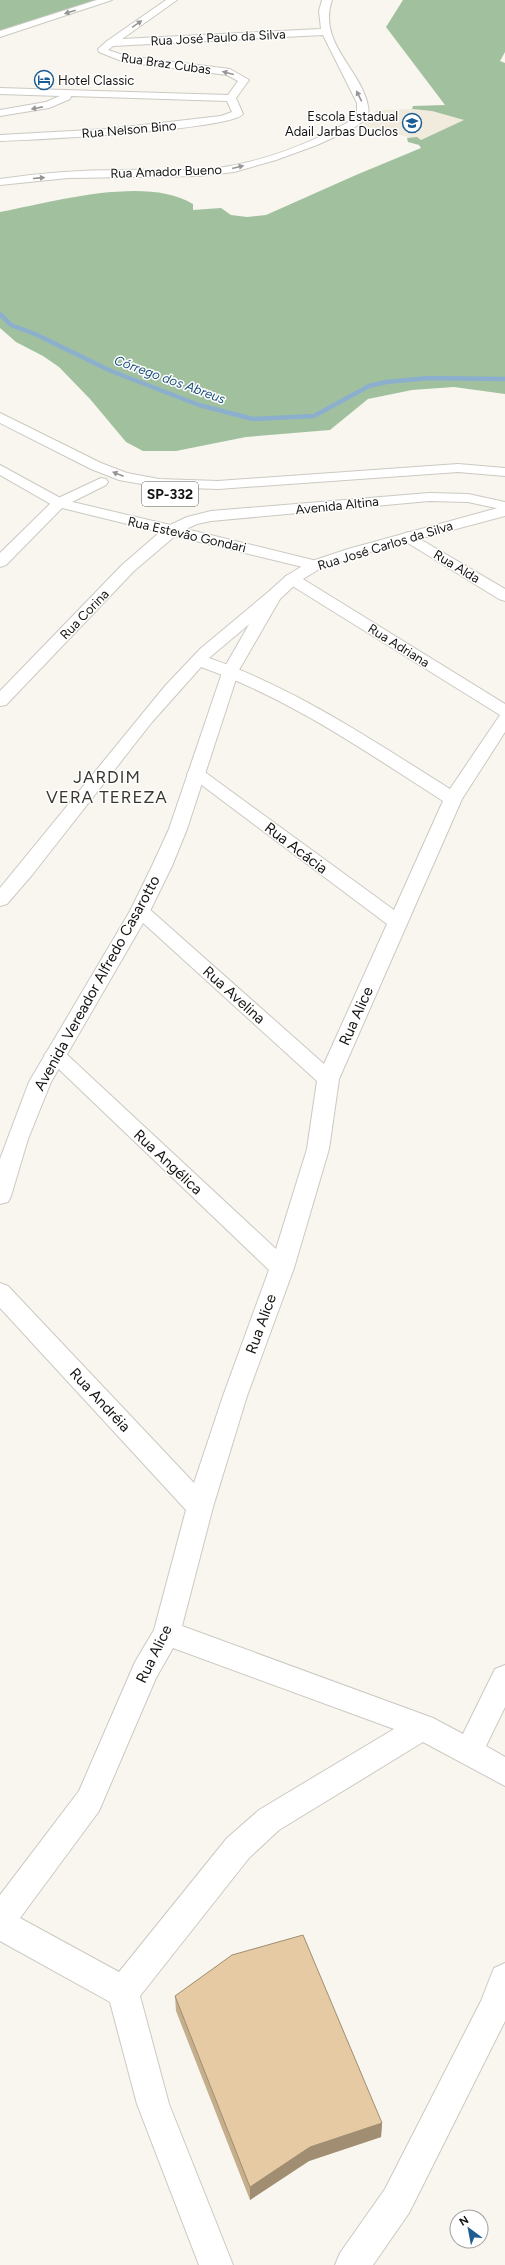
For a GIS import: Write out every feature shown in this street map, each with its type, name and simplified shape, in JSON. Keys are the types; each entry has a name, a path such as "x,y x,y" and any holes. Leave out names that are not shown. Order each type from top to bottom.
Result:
{"street":[{"path":"0,34 107,0"},
{"name":"Rua Braz Cubas","path":"172,0 110,43 103,49 104,52 116,57 230,72 244,80 231,98"},
{"name":"Rua Amador Bueno","path":"0,182 94,174 219,171 254,163 336,134 362,118 363,104 326,32 323,6 327,0"},
{"name":"Rua José Paulo da Silva","path":"110,43 326,32"},
{"path":"0,91 231,98"},
{"path":"0,113 49,105 70,94"},
{"name":"Rua Nelson Bino","path":"0,138 108,132 222,119 238,114 231,98"},
{"name":"SP-332","path":"0,417 96,466 142,481 181,485 218,485 351,477 458,468 505,472"},
{"name":"SP-332","path":"0,431 101,482 142,491 197,494 298,486 351,477"},
{"name":"Rua Estevão Gondari","path":"0,469 59,504 315,565"},
{"path":"0,562 59,504 101,482"},
{"name":"Avenida Altina","path":"171,531 192,520 211,516 429,497 468,498 505,506"},
{"name":"Rua José Carlos da Silva","path":"0,900 26,870 165,696 198,660 292,579 315,565 408,537 505,511"},
{"name":"Rua Corina","path":"0,701 128,568 171,531"},
{"name":"Rua Alda","path":"408,537 505,596"},
{"name":"Rua Adriana","path":"292,579 505,711"},
{"name":"Avenida Vereador Alfredo Casarotto","path":"0,1196 28,1108 55,1055 140,911 178,829 231,670 273,596"},
{"path":"198,660 231,670 312,712 453,799"},
{"name":"Rua Alice","path":"0,1920 89,1801 145,1671 167,1633 200,1507 235,1396 282,1268 318,1148 328,1079 453,799 505,719"},
{"name":"Rua Acácia","path":"196,774 397,922"},
{"name":"Rua Avelina","path":"140,911 328,1079"},
{"name":"Rua Angélica","path":"55,1055 282,1268"},
{"name":"Rua Andréia","path":"0,1292 200,1507"},
{"path":"167,1633 423,1727 505,1772"},
{"path":"469,1751 505,1678"},
{"path":"123,1992 238,1848 269,1820 423,1727"},
{"path":"0,1924 123,1992 153,2104 216,2265"},
{"path":"352,2265 397,2201 494,2009 505,1979"}],"shaded area":[{"name":"Escola Estadual Adail Jarbas Duclos","path":"412,109 432,111 465,120 421,140 362,126 377,110"}],"green space":[{"path":"0,0 103,0 0,33"},
{"path":"403,0 505,0 505,52 500,61 505,63 505,394 454,387 412,390 368,399 330,430 246,437 176,451 143,451 126,442 90,399 59,367 43,356 16,342 0,328 0,212 72,197 125,191 150,192 173,196 193,204 193,210 221,208 231,215 247,217 266,215 421,148 419,145 408,142 407,138 417,137 421,140 464,120 432,111 412,109 413,106 445,105 386,27"}],"building":[{"path":"303,1935 382,2123 310,2147 250,2187 175,1996 232,1955"}],"waterway":[{"name":"Córrego dos Abreus","path":"0,314 11,325 35,334 111,371 199,405 253,419 314,416 369,386 386,382 428,378 505,379"}],"place":[{"name":"Hotel Classic","path":"44,80"},
{"name":"Escola Estadual Adail Jarbas Duclos","path":"412,123"}],"district":[{"name":"JARDIM VERA TEREZA","path":"107,787"}]}
